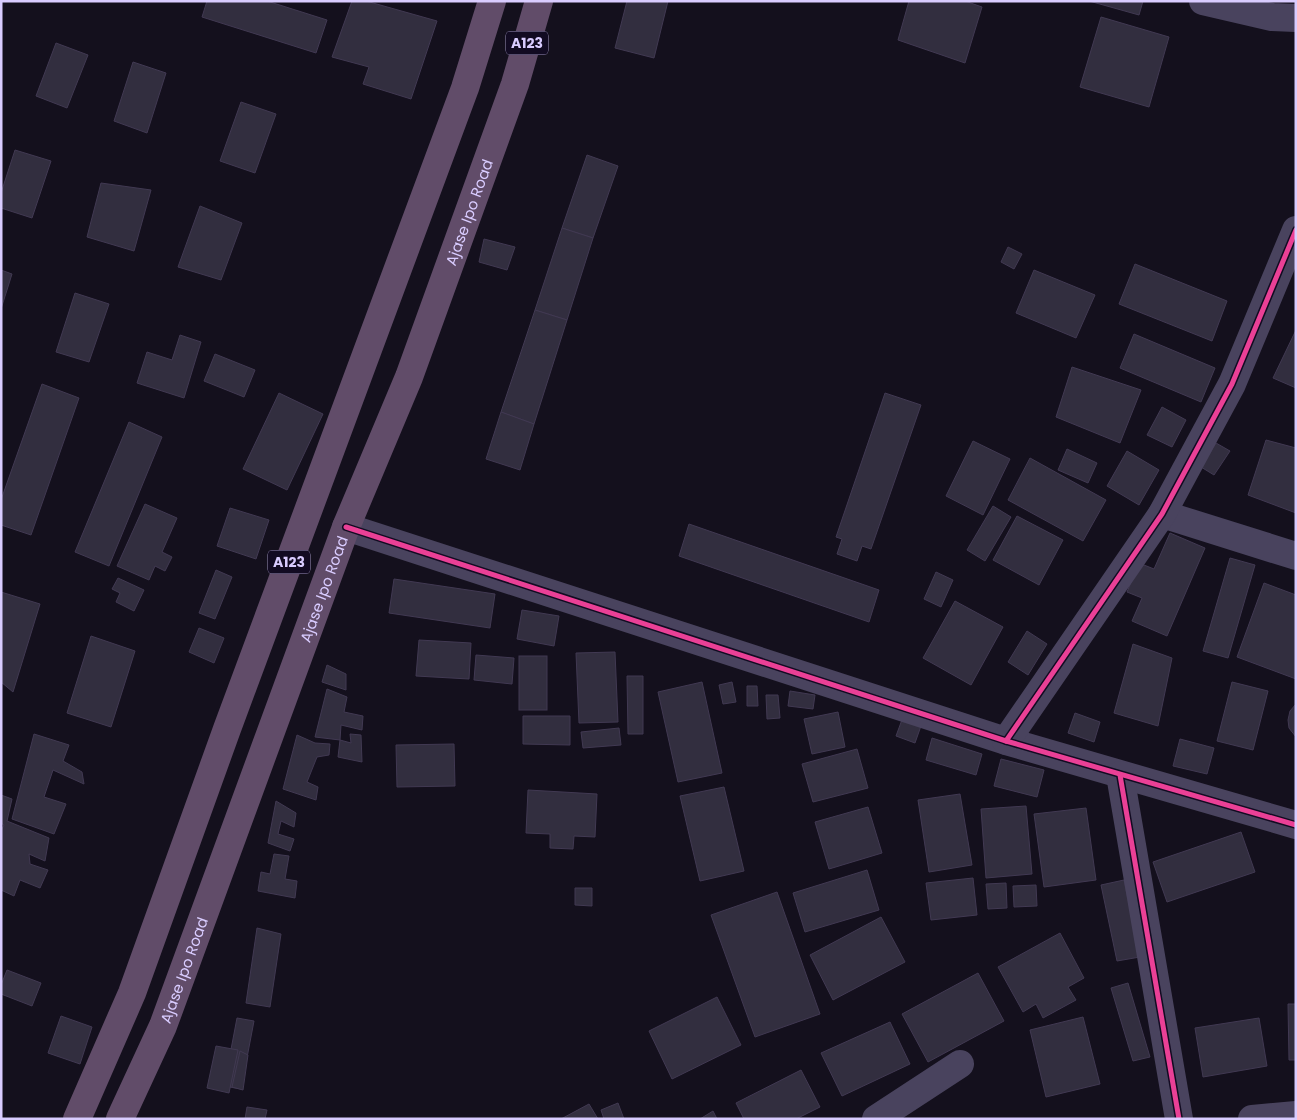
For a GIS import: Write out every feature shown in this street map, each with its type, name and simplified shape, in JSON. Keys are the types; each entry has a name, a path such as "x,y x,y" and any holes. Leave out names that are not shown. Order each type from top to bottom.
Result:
{"highway":[{"name":"A123","path":"77,1119 132,994 227,729 464,88 492,1"},
{"name":"Ajase Ipo Road","path":"120,1119 162,1026 346,527 409,377 515,84 539,1"}],"street":[{"path":"1203,1 1272,17 1296,18"},
{"path":"1006,741 1162,514 1232,384 1296,230"},
{"path":"1162,514 1296,556"},
{"path":"346,527 1006,741 1296,825"},
{"path":"1120,775 1180,1119"},
{"path":"876,1119 960,1064"},
{"path":"1252,1119 1296,1115"}],"building":[{"path":"207,1 267,1 327,20 316,53 202,17"},
{"path":"352,1 366,1 437,21 411,99 363,84 369,67 332,57"},
{"path":"627,1 668,1 654,58 615,48"},
{"path":"909,1 965,1 982,7 965,63 898,40"},
{"path":"1089,1 1143,1 1139,15"},
{"path":"1101,17 1169,37 1149,107 1080,87"},
{"path":"56,43 88,55 67,108 36,96"},
{"path":"133,62 166,73 147,133 114,121"},
{"path":"241,102 276,114 255,173 220,161"},
{"path":"15,150 51,161 32,218 1,208 1,193"},
{"path":"587,155 618,166 593,238 562,228"},
{"path":"101,183 151,190 134,251 87,237"},
{"path":"200,206 242,223 221,280 178,267"},
{"path":"562,228 593,238 567,320 535,310"},
{"path":"484,239 515,247 507,270 479,262"},
{"path":"1008,247 1022,254 1014,269 1001,262"},
{"path":"1135,264 1227,301 1212,341 1119,304"},
{"path":"1,270 12,274 1,309"},
{"path":"1034,270 1095,295 1076,338 1016,313"},
{"path":"75,293 109,304 89,362 56,352"},
{"path":"535,310 567,320 534,424 501,412"},
{"path":"1296,330 1296,388 1273,378"},
{"path":"1134,334 1215,368 1201,402 1120,368"},
{"path":"180,335 201,342 184,398 137,383 147,352 172,360"},
{"path":"215,354 255,370 244,397 204,381"},
{"path":"1072,367 1141,390 1120,443 1056,417"},
{"path":"42,384 79,398 31,535 1,525 1,500"},
{"path":"279,393 323,414 287,490 243,469"},
{"path":"885,393 921,405 871,549 862,546 857,561 837,554 842,539 836,537"},
{"path":"1162,407 1186,420 1172,447 1147,435"},
{"path":"501,412 534,424 520,470 486,459"},
{"path":"129,422 162,437 109,566 75,552"},
{"path":"1266,440 1296,448 1296,513 1248,495"},
{"path":"973,441 1010,459 983,515 946,496"},
{"path":"1216,443 1230,451 1214,475 1201,467"},
{"path":"1067,449 1097,463 1088,483 1058,470"},
{"path":"1127,451 1159,470 1139,505 1107,486"},
{"path":"1030,458 1106,500 1083,541 1008,500"},
{"path":"145,504 177,518 162,552 172,557 165,571 155,566 149,580 117,566"},
{"path":"993,506 1011,517 985,561 967,550"},
{"path":"230,508 269,520 256,559 217,546"},
{"path":"1017,516 1063,540 1039,585 993,560"},
{"path":"689,524 879,590 869,622 679,556"},
{"path":"1170,533 1205,548 1167,636 1132,621 1142,598 1127,592 1139,563 1154,569"},
{"path":"1230,558 1255,565 1228,658 1203,651"},
{"path":"216,570 232,577 215,619 199,613"},
{"path":"936,572 953,580 941,607 924,599"},
{"path":"118,578 144,590 134,611 116,602 120,593 112,589"},
{"path":"394,579 495,594 490,628 389,613"},
{"path":"1264,583 1296,595 1296,679 1237,657"},
{"path":"1,592 40,604 13,692 1,682"},
{"path":"955,601 1003,627 971,685 923,658"},
{"path":"522,610 559,616 554,646 517,639"},
{"path":"199,628 224,638 214,663 189,652"},
{"path":"1027,631 1047,644 1028,675 1008,662"},
{"path":"91,636 135,651 111,727 67,713"},
{"path":"419,640 471,643 469,679 416,676"},
{"path":"1133,644 1172,658 1158,726 1114,713"},
{"path":"615,652 618,722 579,723 576,653"},
{"path":"476,655 514,658 512,684 474,680"},
{"path":"519,656 547,656 547,710 519,710"},
{"path":"327,665 346,674 346,690 322,682"},
{"path":"627,676 643,676 643,734 628,734"},
{"path":"702,682 722,773 678,782 658,692"},
{"path":"732,682 736,702 723,704 719,685"},
{"path":"1232,682 1268,691 1253,750 1217,741"},
{"path":"747,686 757,686 758,706 747,706"},
{"path":"327,689 347,697 344,712 363,716 362,730 341,725 340,740 315,737"},
{"path":"790,691 815,695 813,709 788,706"},
{"path":"766,695 778,695 780,718 767,719"},
{"path":"1296,704 1296,737 1289,728 1288,720 1290,711"},
{"path":"838,712 845,747 812,754 804,719"},
{"path":"1075,713 1100,722 1094,742 1068,733"},
{"path":"523,716 570,716 570,745 523,744"},
{"path":"903,717 922,723 915,743 896,736"},
{"path":"619,728 621,745 583,748 581,732"},
{"path":"34,734 69,745 63,761 82,772 84,784 53,770 44,797 66,804 54,834 12,819"},
{"path":"350,734 361,735 362,762 338,757 340,740 351,743"},
{"path":"297,735 315,743 330,744 329,755 317,757 307,782 318,787 316,800 283,789"},
{"path":"932,738 982,754 976,775 926,760"},
{"path":"1180,739 1214,748 1207,774 1173,766"},
{"path":"454,744 455,786 397,787 396,745"},
{"path":"857,749 868,788 813,802 802,764"},
{"path":"1001,759 1044,770 1037,797 994,786"},
{"path":"724,787 744,871 700,881 680,796"},
{"path":"528,790 597,794 595,837 574,836 573,849 550,848 550,834 526,833"},
{"path":"960,794 972,865 929,872 918,800"},
{"path":"1,795 12,799 7,821 49,838 45,861 29,854 30,864 48,870 40,888 20,880 14,896 1,890 1,831 4,825 1,823"},
{"path":"276,801 296,813 294,827 281,821 278,834 294,839 290,851 268,843"},
{"path":"1026,806 1032,874 986,878 981,809"},
{"path":"868,807 882,853 829,869 815,822"},
{"path":"1086,808 1096,880 1044,887 1034,814"},
{"path":"1241,832 1255,872 1167,902 1153,862"},
{"path":"274,854 289,856 285,879 297,881 295,898 258,891 261,872 270,874"},
{"path":"867,870 879,910 805,932 793,893"},
{"path":"973,878 977,915 931,920 926,883"},
{"path":"1124,880 1140,957 1117,961 1101,885"},
{"path":"1006,883 1007,908 988,909 986,884"},
{"path":"1036,885 1037,906 1014,907 1013,886"},
{"path":"575,888 592,888 592,906 575,905"},
{"path":"777,892 820,1014 755,1037 711,915"},
{"path":"881,917 905,962 833,1000 810,955"},
{"path":"257,928 281,934 270,1007 246,1003"},
{"path":"1060,933 1084,978 1068,987 1076,1000 1043,1018 1036,1004 1023,1012 998,967"},
{"path":"7,970 41,983 32,1006 1,994 1,985"},
{"path":"978,973 1004,1021 928,1062 902,1014"},
{"path":"1128,983 1150,1057 1133,1061 1111,988"},
{"path":"717,997 741,1045 672,1079 649,1031"},
{"path":"1288,1004 1296,1004 1296,1060 1289,1060"},
{"path":"61,1016 92,1027 80,1064 48,1053"},
{"path":"1083,1017 1100,1084 1046,1097 1030,1030"},
{"path":"237,1018 254,1021 241,1089 224,1086"},
{"path":"1259,1018 1267,1066 1203,1077 1195,1028"},
{"path":"890,1022 910,1064 842,1096 821,1053"},
{"path":"216,1046 238,1050 229,1093 207,1088"},
{"path":"240,1051 248,1055 243,1090 232,1087"},
{"path":"801,1070 820,1107 796,1119 744,1119 736,1103"},
{"path":"618,1103 624,1119 604,1119 601,1110"},
{"path":"589,1104 598,1119 561,1119"},
{"path":"247,1107 267,1110 265,1119 245,1119"},
{"path":"713,1111 717,1119 700,1119"}],"cycle path":[{"path":"1006,741 1162,514 1232,384 1296,230"},
{"path":"346,527 1006,741 1296,825"},
{"path":"1120,775 1179,1119"}]}
